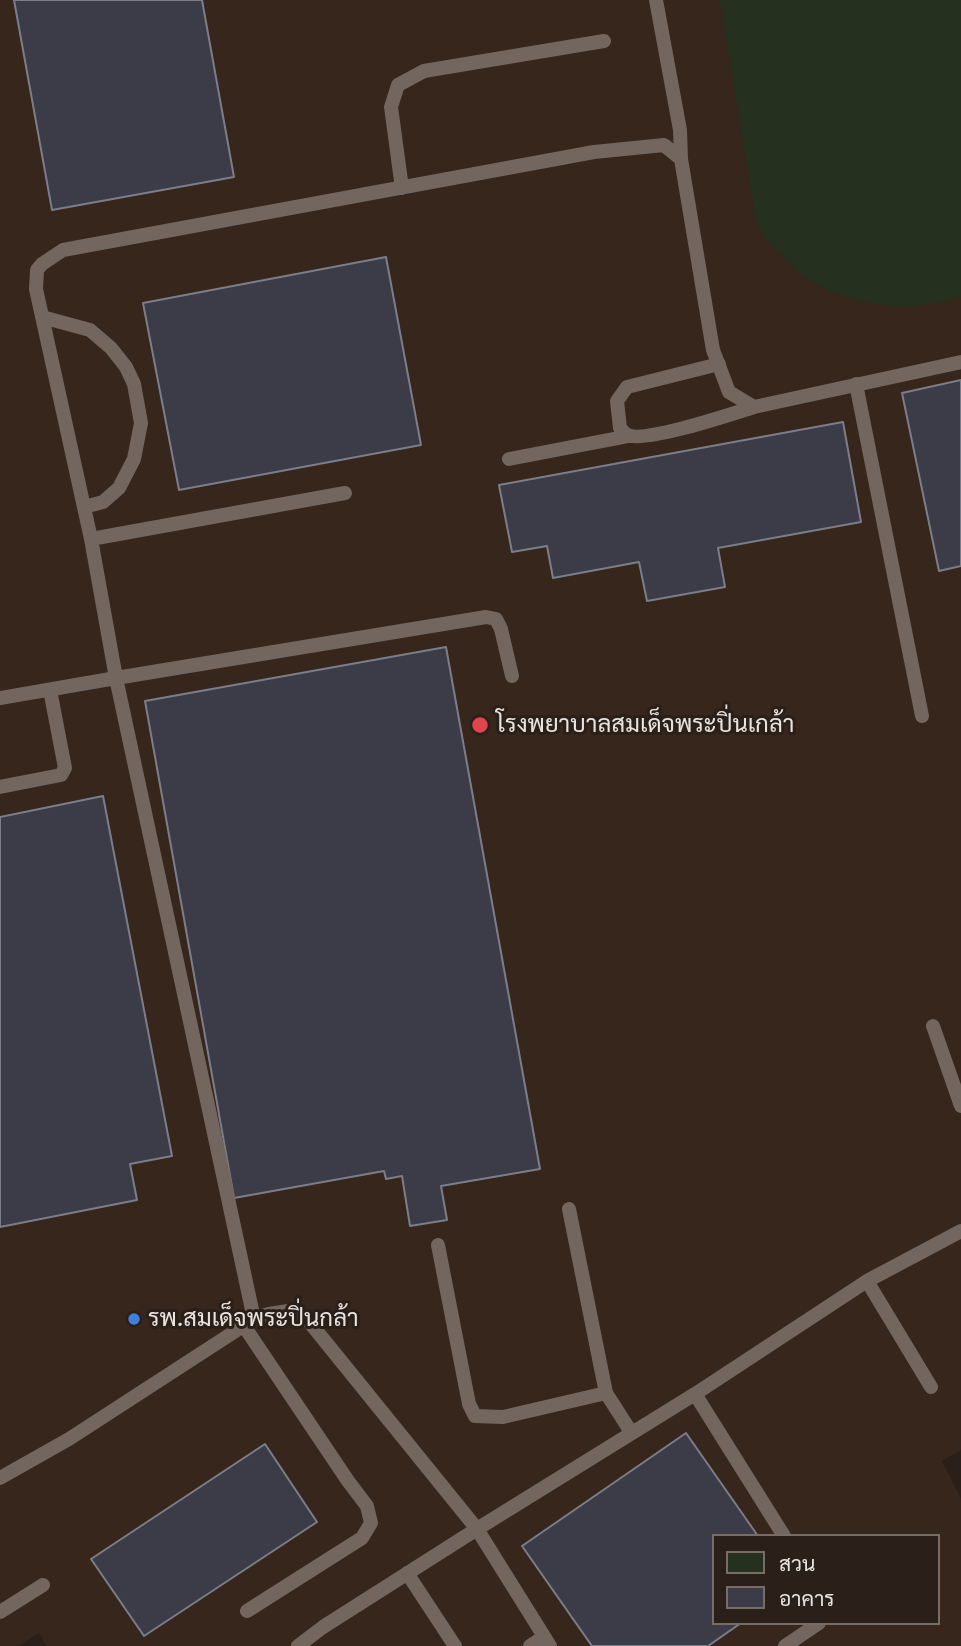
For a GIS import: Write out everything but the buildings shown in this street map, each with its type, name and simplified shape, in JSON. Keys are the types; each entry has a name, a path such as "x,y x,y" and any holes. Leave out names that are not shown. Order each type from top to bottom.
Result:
{"lane":[{"path":"656,0 680,130 681,159 713,350 729,392 754,407"},
{"path":"402,188 391,107 398,85 424,71 604,41"},
{"path":"247,1611 362,1538 371,1523 367,1506 348,1481 249,1322 116,678 91,539 36,289 37,270 63,250 594,152 664,145 681,159"},
{"path":"42,317 90,330 111,348 134,384 141,423 134,459 119,488 103,502 84,507"},
{"path":"509,459 629,436 645,437 754,407 961,362"},
{"path":"629,436 620,428 617,401 627,387 719,364"},
{"path":"856,384 922,716"},
{"path":"91,539 345,493"},
{"path":"0,698 486,617 496,619 501,629 512,676"},
{"path":"0,787 61,775 65,768 50,691"},
{"path":"933,1026 961,1107"},
{"path":"569,1209 606,1393 631,1432"},
{"path":"298,1646 407,1573 695,1394 867,1281 961,1231"},
{"path":"438,1245 468,1404 475,1416 503,1417 606,1393"},
{"path":"867,1281 931,1387"},
{"path":"0,1478 69,1439 249,1322 269,1314 288,1311 307,1319 477,1529 547,1641 530,1646"},
{"path":"695,1394 783,1534"},
{"path":"407,1573 455,1646"},
{"path":"0,1612 43,1585"},
{"path":"785,1646 816,1625"}],"shaded area":[{"name":"โรงพยาบาลสมเด็จพระปิ่นเกล้า","path":"0,0 961,0 961,1450 942,1461 961,1499 961,1646 47,1646 39,1633 19,1646 0,1646"}],"green space":[{"path":"720,0 961,0 961,297 925,305 900,306 845,297 806,278 768,241 756,220"}],"place":[{"name":"โรงพยาบาลสมเด็จพระปิ่นเกล้า","path":"480,725"},
{"name":"รพ.สมเด็จพระปิ่นกล้า","path":"134,1319"}]}
